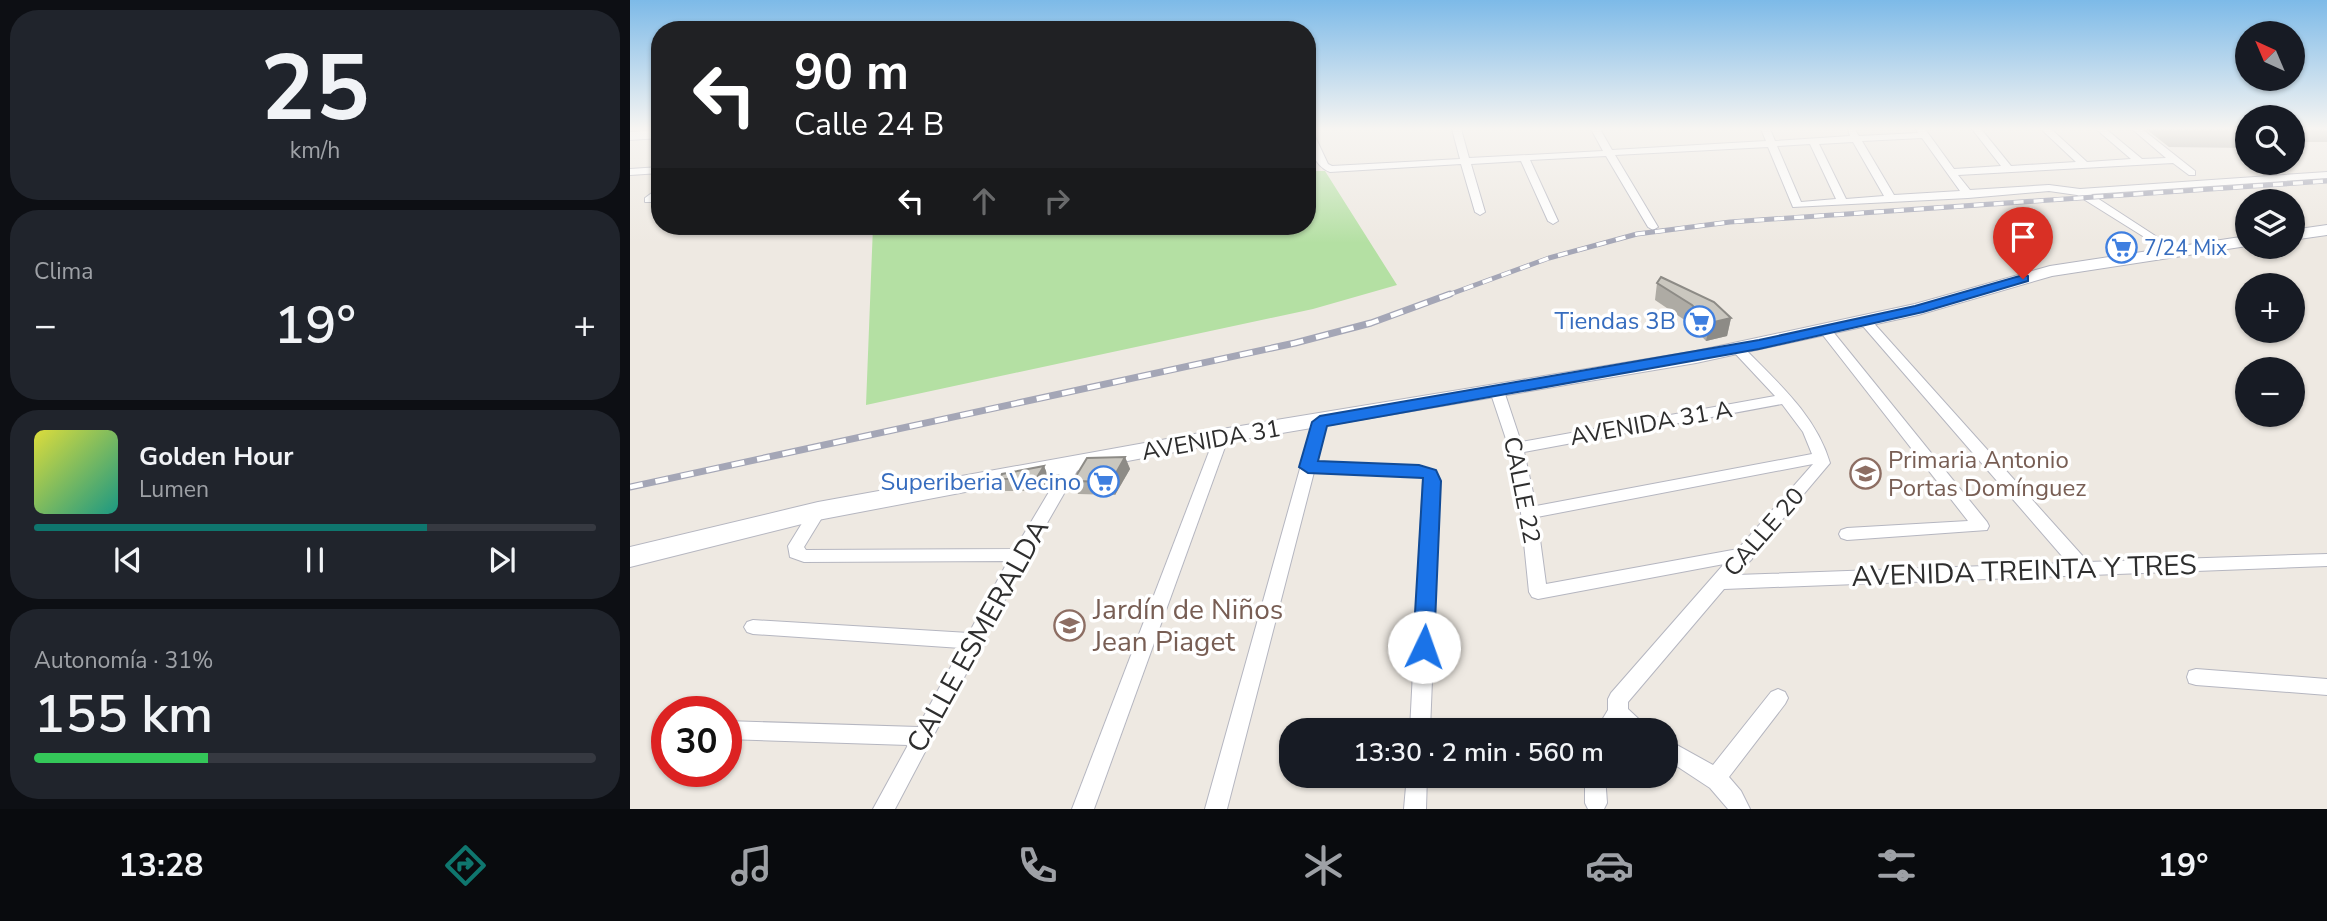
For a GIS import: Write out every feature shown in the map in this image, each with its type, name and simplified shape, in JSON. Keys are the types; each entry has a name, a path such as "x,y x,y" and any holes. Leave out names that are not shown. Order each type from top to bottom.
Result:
{"street":[{"path":"1326,167 1330,169 1368,167"},
{"path":"1466,167 1480,212"},
{"path":"1528,167 1553,221"},
{"path":"1616,167 1653,227"},
{"path":"1780,167 1797,205 2049,188 2080,192 2327,175"},
{"path":"1826,167 1842,202"},
{"path":"1872,167 1891,199"},
{"path":"1949,167 1968,195"},
{"path":"1953,172 2051,167"},
{"path":"2183,167 2192,173"},
{"path":"630,172 651,171"},
{"path":"2080,192 2174,252"},
{"path":"2305,233 2327,230"},
{"name":"AVENIDA 31","path":"630,557 818,511 1222,436 1320,422 1737,349 1918,309 2050,271 2235,243"},
{"path":"1866,321 2083,569"},
{"path":"1826,331 1981,526 1847,534"},
{"path":"1529,513 1821,457 1815,440 1785,399 1737,349"},
{"name":"CALLE 22","path":"1497,391 1517,448 1529,513 1538,592 1746,554"},
{"name":"AVENIDA 31 A","path":"1517,448 1785,399"},
{"path":"1216,809 1320,422"},
{"path":"1083,809 1222,436"},
{"name":"CALLE 20","path":"1614,718 1618,712 1618,699 1820,468 1821,457"},
{"name":"CALLE ESMERALDA","path":"884,809 1020,555 1073,464"},
{"path":"1308,467 1419,471 1430,475 1432,481 1420,718"},
{"path":"818,511 796,546 796,552 804,556 1020,555"},
{"name":"AVENIDA TREINTA Y TRES","path":"1720,582 2327,560"},
{"path":"753,626 974,641"},
{"path":"2196,677 2327,687"},
{"path":"1715,779 1778,698"},
{"path":"1618,712 1623,718"},
{"path":"742,730 923,736"},
{"path":"1678,756 1715,779 1734,797 1739,809"},
{"path":"1415,809 1416,788"},
{"path":"1595,788 1596,803"}],"green space":[{"path":"1316,171 1325,171 1397,285 1313,309 866,405 873,235 1316,235"}],"building":[{"path":"1661,277 1714,302 1731,318 1710,323 1692,305 1657,283"},
{"path":"1125,457 1111,482 1073,481 1087,458"},
{"path":"1044,466 1036,479 1000,479 1002,474"}],"railway":[{"path":"1445,296 1549,258 1637,234 1730,222 2327,181"},
{"path":"630,487 1295,343 1371,323 1450,294"}],"place":[{"name":"7/24 Mix","path":"2121,248"},
{"name":"Tiendas 3B","path":"1699,321"},
{"name":"Primaria Antonio Portas Domínguez","path":"1865,474"},
{"name":"Superiberia Vecino","path":"1104,482"},
{"name":"Jardín de Niños Jean Piaget","path":"1070,626"}],"route":[{"path":"1424,647 1432,481 1430,475 1419,471 1308,467 1320,422 1759,345 1918,309 2023,279"}]}
